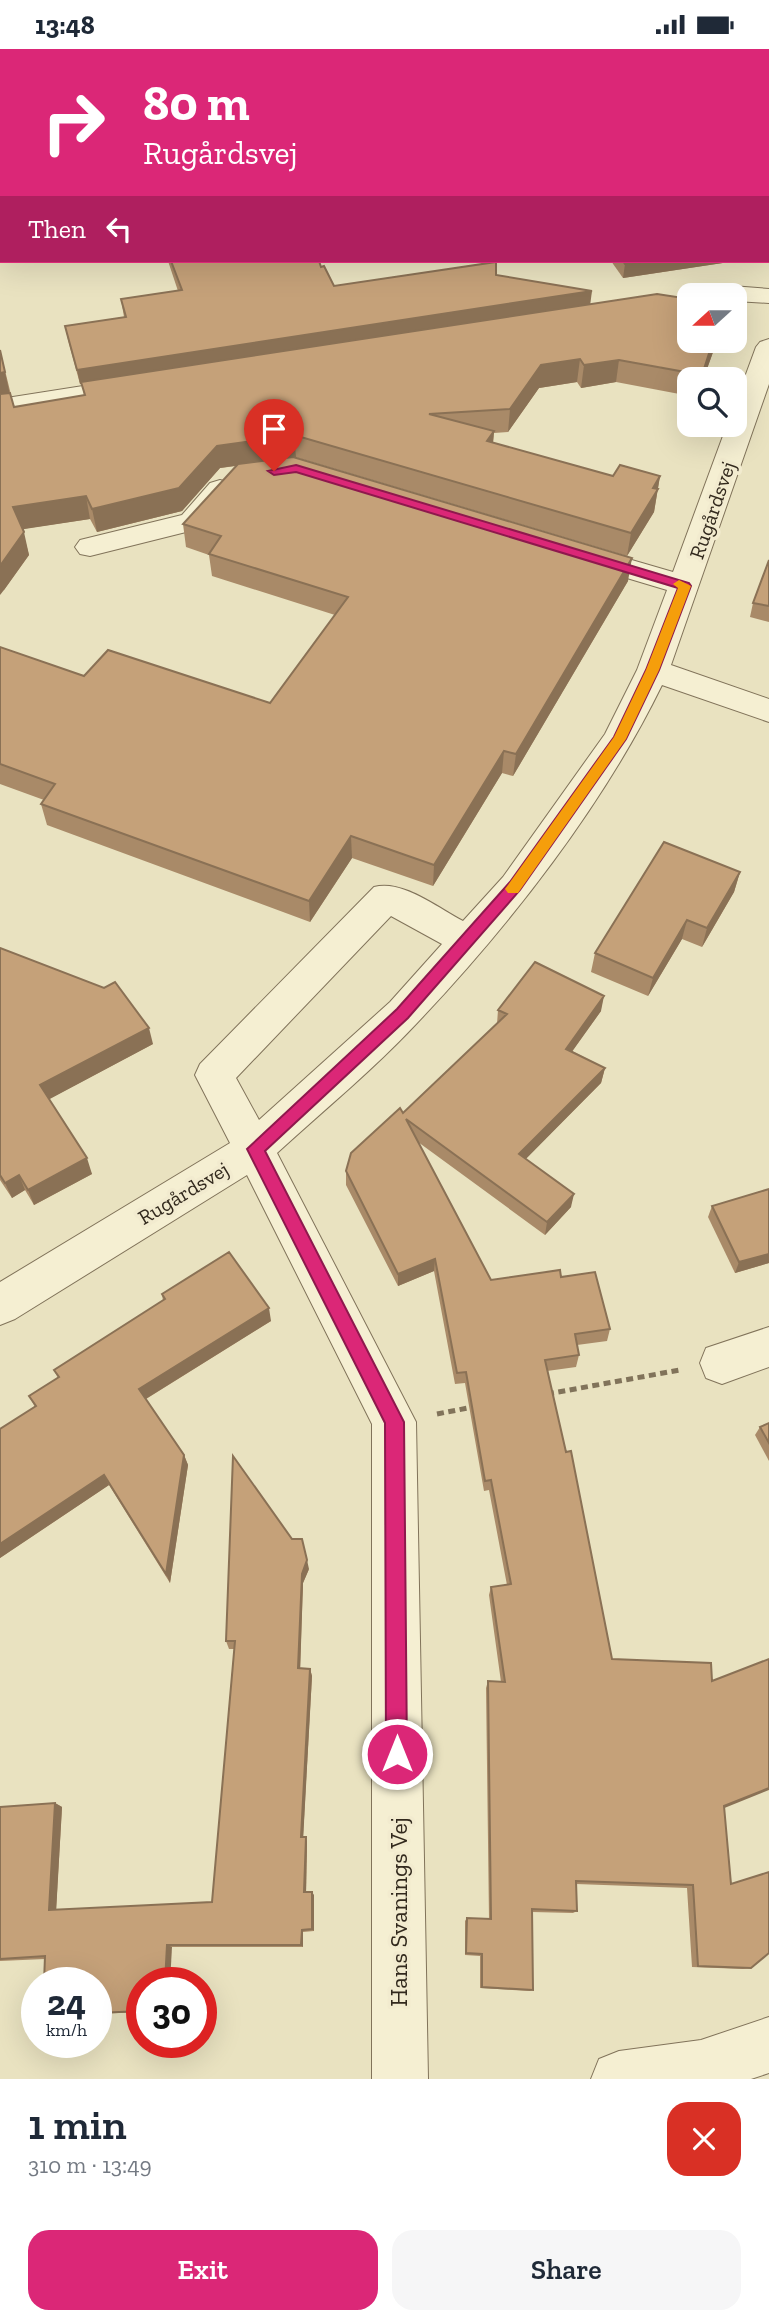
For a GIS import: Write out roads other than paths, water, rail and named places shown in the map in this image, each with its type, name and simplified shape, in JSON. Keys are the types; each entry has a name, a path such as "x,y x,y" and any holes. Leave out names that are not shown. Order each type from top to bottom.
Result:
{"street":[{"path":"747,294 769,296"},
{"name":"Rugårdsvej","path":"0,1305 255,1149 403,1013 515,886 619,739 653,670 769,347"},
{"path":"0,407 161,382"},
{"path":"90,547 192,522 230,477 243,475"},
{"path":"555,547 685,586"},
{"path":"653,670 769,711"},
{"name":"Hans Svanings Vej","path":"400,2079 394,1422 255,1149 214,1075 387,897 467,940"},
{"path":"722,1363 769,1347"},
{"path":"619,2079 701,2068 769,2045"}]}
